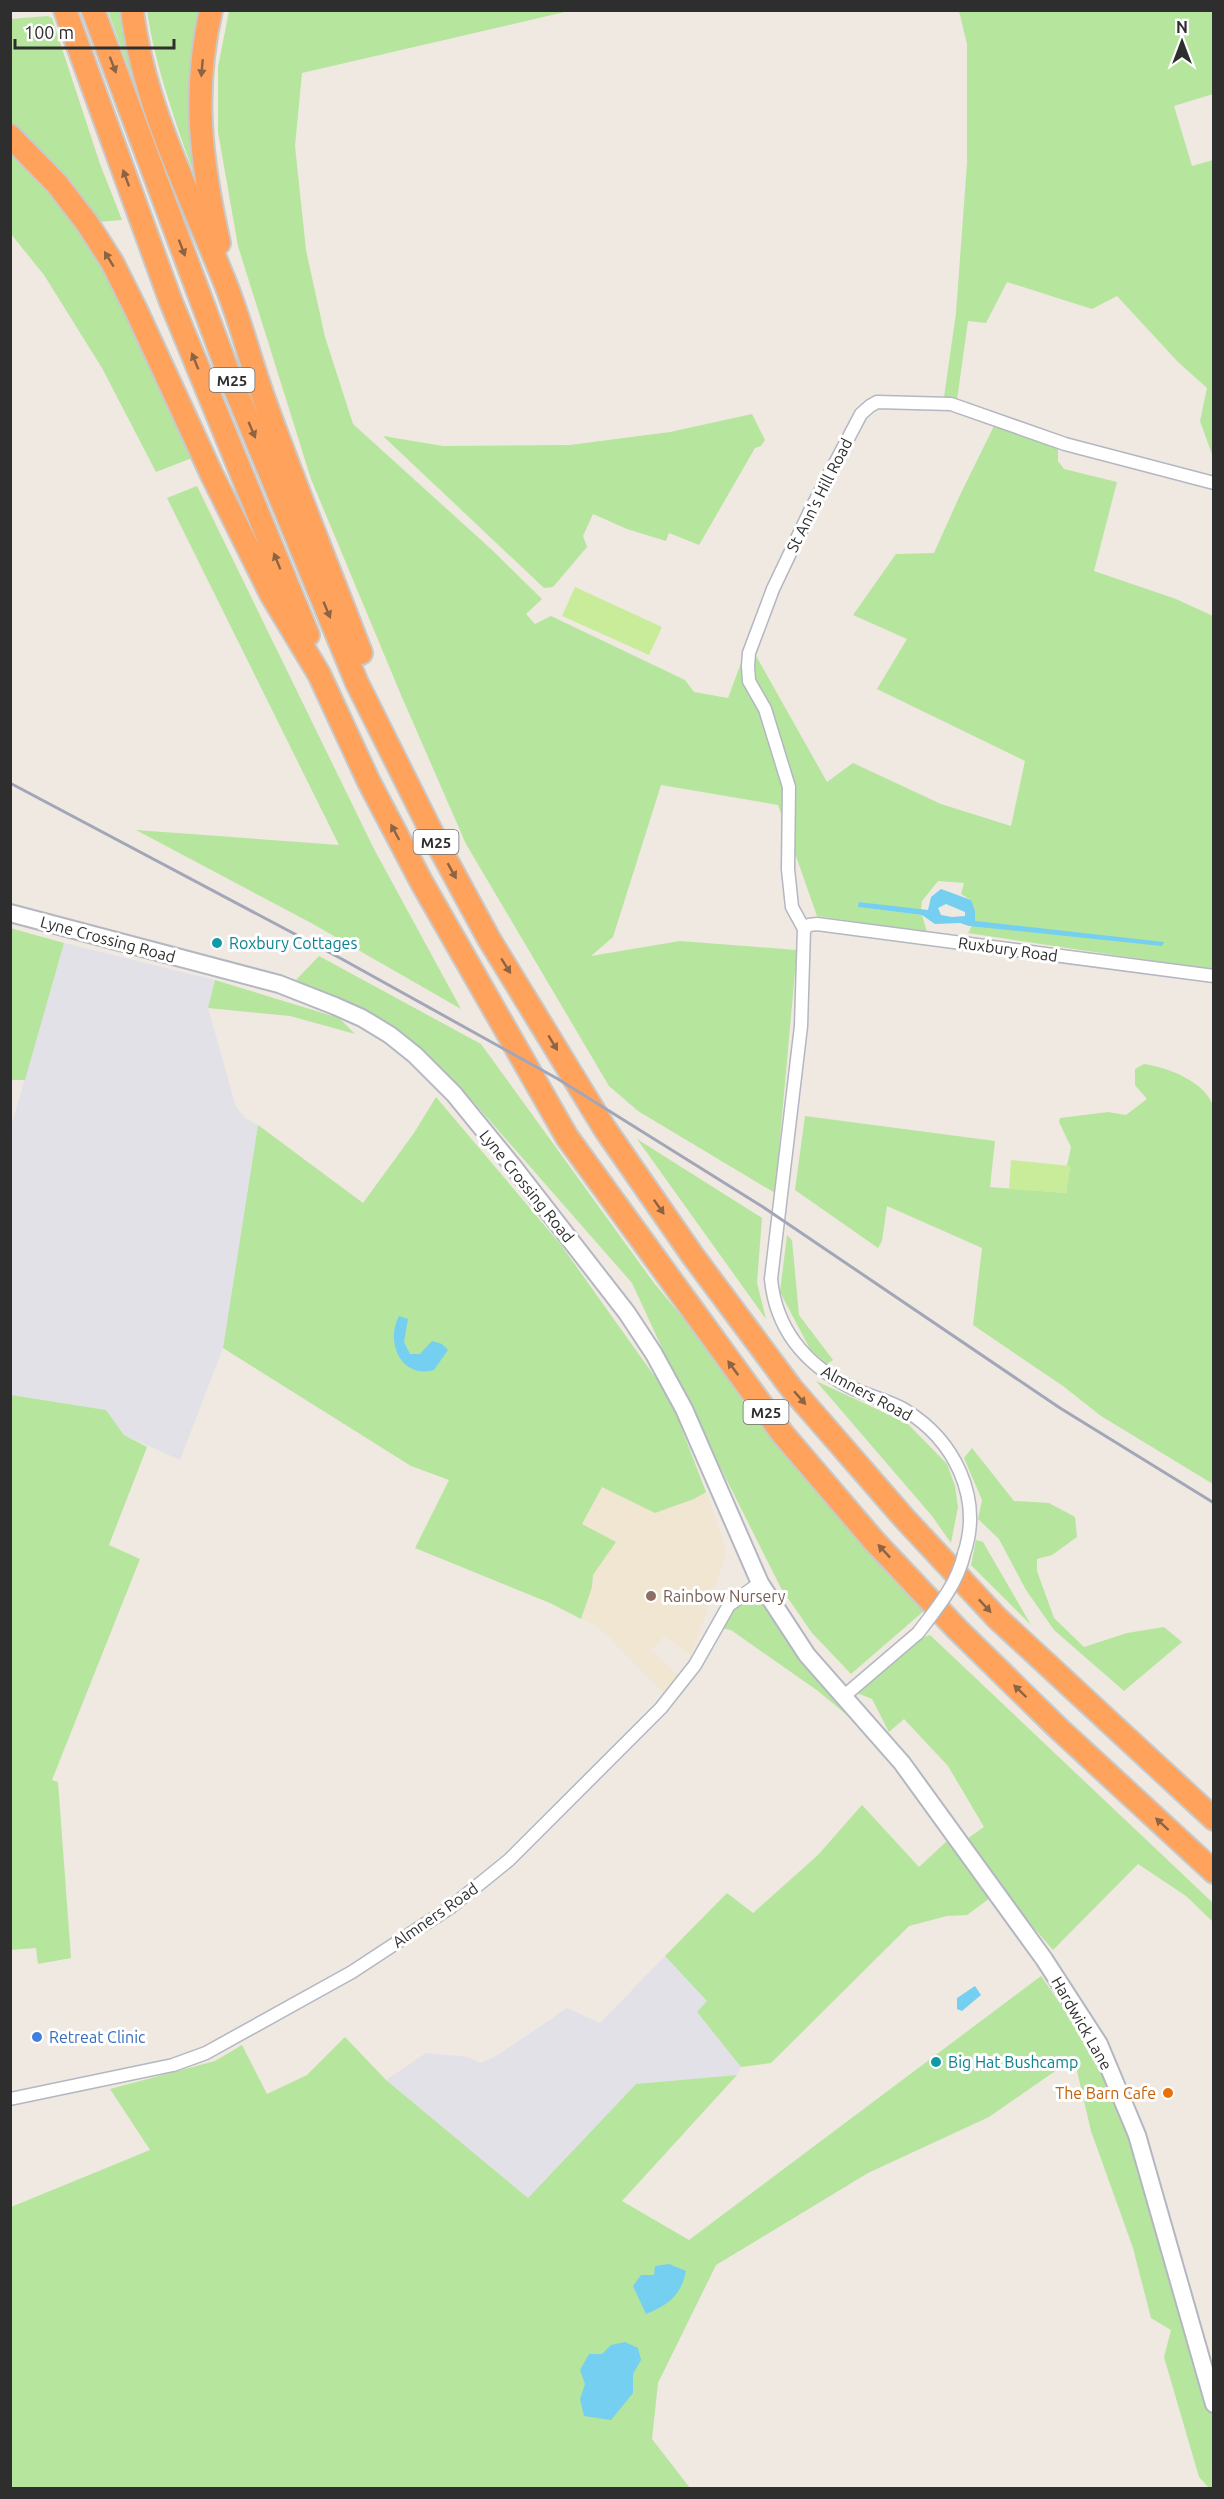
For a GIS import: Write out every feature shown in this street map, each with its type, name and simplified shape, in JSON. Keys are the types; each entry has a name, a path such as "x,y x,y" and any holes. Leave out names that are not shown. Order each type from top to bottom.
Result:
{"highway":[{"name":"M25","path":"93,10 231,379 357,683 437,843 489,939 605,1129 693,1256 792,1389 903,1518 997,1618 1214,1819"},
{"path":"132,10 137,43 152,99 176,168 226,286 268,411 370,675 388,743"},
{"path":"211,10 201,69 201,145 226,286"},
{"name":"M25","path":"66,12 171,302 306,630 319,674 369,782 422,884 567,1137 782,1433 867,1533 957,1629 1058,1728 1214,1872"},
{"path":"10,136 57,184 87,223 112,262 271,594 319,674"}],"street":[{"name":"St Ann's Hill Road","path":"804,929 792,907 788,869 789,787 765,709 749,681 749,653 773,589 811,508 861,414 877,402 951,404 1065,444 1214,483"},
{"name":"Lyne Crossing Road","path":"10,913 279,984 362,1018 390,1035 415,1055 454,1094 627,1313 654,1354 684,1409 760,1583 807,1655 843,1697"},
{"name":"Ruxbury Road","path":"804,929 809,925 817,924 1214,976"},
{"name":"Almners Road","path":"804,929 801,1026 771,1279 773,1300 796,1347 819,1369 850,1388 904,1410 934,1432 957,1462 965,1482 969,1502 970,1529 961,1568 949,1594 918,1633 843,1697"},
{"name":"Almners Road","path":"10,2100 164,2068 206,2053 352,1972 451,1907 509,1860 667,1702 695,1665 729,1605 760,1583"},
{"name":"Hardwick Lane","path":"843,1697 902,1763 1044,1959 1099,2044 1137,2135 1182,2299 1214,2404"}],"shaded area":[{"path":"64,943 215,980 208,1008 236,1107 245,1118 258,1125 223,1348 180,1460 124,1435 106,1410 11,1395 10,1130"},
{"name":"Rainbow Nursery","path":"602,1486 655,1513 694,1499 706,1492 727,1552 691,1655 664,1636 651,1650 680,1677 664,1693 605,1633 595,1625 581,1619 592,1587 593,1575 616,1543 582,1524"},
{"path":"665,1956 708,2001 698,2012 741,2067 737,2075 636,2084 528,2198 386,2080 426,2053 468,2057 481,2063 498,2055 567,2008 600,2023"}],"green space":[{"path":"108,11 125,11 149,125"},
{"path":"147,11 200,11 192,46 189,123 198,186 162,77"},
{"path":"229,11 569,11 302,73 295,146 306,250 325,337 353,424 491,549 542,599 526,614 535,624 551,616 685,680 694,692 728,698 753,631 762,634 755,654 827,782 853,763 941,804 1011,826 1025,761 877,689 907,639 853,615 896,554 934,553 995,424 1058,448 1058,461 1064,469 1117,482 1094,571 1176,599 1213,616 1213,970 968,933 975,920 971,900 961,894 964,883 938,881 922,901 921,910 859,902 859,907 922,915 927,932 817,916 778,805 661,785 613,937 591,956 680,941 797,950 775,1193 638,1111 609,1086 466,844 311,479 238,246 218,132 218,67"},
{"path":"959,11 1213,11 1213,94 1174,106 1192,166 1213,160 1213,457 1200,421 1207,388 1178,362 1117,296 1092,309 1007,282 986,323 968,321 957,400 944,397 956,313 967,163 967,44"},
{"path":"48,16 52,18 100,164 122,220 97,222 57,170 11,122 10,19"},
{"path":"10,151 47,186 91,249 128,317 192,458 156,472 102,368 44,275 11,234"},
{"path":"752,414 765,440 761,446 755,448 699,545 669,533 666,541 627,529 593,514 583,536 587,547 553,587 544,588 383,436 443,446 570,445 670,432"},
{"path":"197,486 374,849 461,1009 313,924 136,830 339,845 167,498"},
{"path":"575,587 662,627 649,655 562,616"},
{"path":"10,928 64,943 25,1080 11,1080"},
{"path":"319,956 481,1044 654,1283 925,1610 851,1674 812,1633 781,1588 680,1387 632,1283 469,1097 383,1023 296,980"},
{"path":"215,980 339,1018 355,1034 290,1016 208,1008"},
{"path":"1144,1064 1164,1068 1194,1083 1209,1097 1213,1106 1213,1484 1101,1416 1063,1386 973,1325 982,1248 887,1206 882,1241 878,1248 795,1190 805,1116 995,1141 990,1187 1066,1193 1070,1166 1067,1166 1071,1147 1059,1122 1060,1118 1108,1112 1126,1115 1147,1099 1135,1085 1135,1069"},
{"path":"436,1097 561,1245 670,1398 706,1492 694,1499 655,1513 602,1487 582,1524 616,1542 593,1575 592,1587 581,1619 550,1603 415,1548 449,1480 411,1466 223,1348 258,1125 363,1203 414,1133"},
{"path":"637,1139 762,1218 757,1283 766,1319"},
{"path":"1011,1160 1070,1166 1066,1193 1009,1189"},
{"path":"787,1235 792,1240 799,1315 833,1360 827,1364 810,1349 780,1292"},
{"path":"816,1381 907,1423 947,1464 955,1486 958,1507 951,1543 932,1516"},
{"path":"11,1395 106,1410 124,1435 147,1447 109,1545 140,1559 52,1780 58,1782 71,1958 38,1964 36,1948 10,1950"},
{"path":"972,1448 1014,1501 1049,1503 1075,1517 1077,1537 1052,1555 1037,1559 1037,1571 1054,1618 1084,1647 1127,1633 1164,1627 1182,1642 1124,1691 1054,1630 1026,1590 999,1539 978,1519 982,1500 964,1458"},
{"path":"976,1540 983,1542 1031,1625 971,1565"},
{"path":"753,1598 765,1606 797,1650 859,1725 818,1691 731,1630 720,1628 734,1610"},
{"path":"930,1635 1213,1903 1213,1922 1186,1896 1138,1864 1053,1950 1001,1890 967,1915 947,1916 909,1926 771,2063 741,2067 697,2012 707,2001 665,1956 727,1893 753,1913 818,1855 862,1805 919,1867 948,1840 967,1839 984,1827 948,1766 904,1719 889,1732 872,1699 857,1693 924,1637"},
{"path":"1041,1976 1091,2048 1099,2044 1137,2135 1146,2133 1213,2367 1214,2488 1209,2488 1199,2477 1164,2357 1171,2330 1151,2318 1133,2248 1091,2131 1074,2058 989,2117 868,2173 716,2265 658,2383 652,2439 690,2488 11,2488 11,2207 150,2150 110,2089 215,2061 242,2045 267,2094 307,2075 345,2037 386,2080 528,2198 636,2084 737,2075 622,2201 689,2240"}],"water":[{"path":"941,889 971,900 975,911 975,921 1164,942 1162,946 969,926 960,923 935,924 922,915 858,907 859,902 928,910 931,897","holes":["946,904 965,912 965,916 952,917 941,915 938,908"]},
{"path":"399,1316 408,1319 404,1342 410,1354 420,1354 432,1341 442,1344 448,1350 434,1370 413,1369 399,1356 394,1337"},
{"path":"975,1986 981,1995 962,2011 957,2009 957,1998"},
{"path":"669,2264 686,2271 681,2287 667,2303 646,2314 633,2286 641,2275 654,2275 655,2266"},
{"path":"625,2342 638,2348 641,2360 633,2374 633,2393 611,2420 584,2416 580,2399 585,2384 580,2370 589,2354 602,2354 611,2345"}],"railway":[{"path":"10,783 340,958 558,1079 763,1207 1060,1408 1214,1503"}],"place":[{"name":"Roxbury Cottages","path":"217,943"},
{"name":"Rainbow Nursery","path":"651,1596"},
{"name":"Retreat Clinic","path":"37,2037"},
{"name":"Big Hat Bushcamp","path":"936,2062"},
{"name":"The Barn Cafe","path":"1168,2093"}]}
